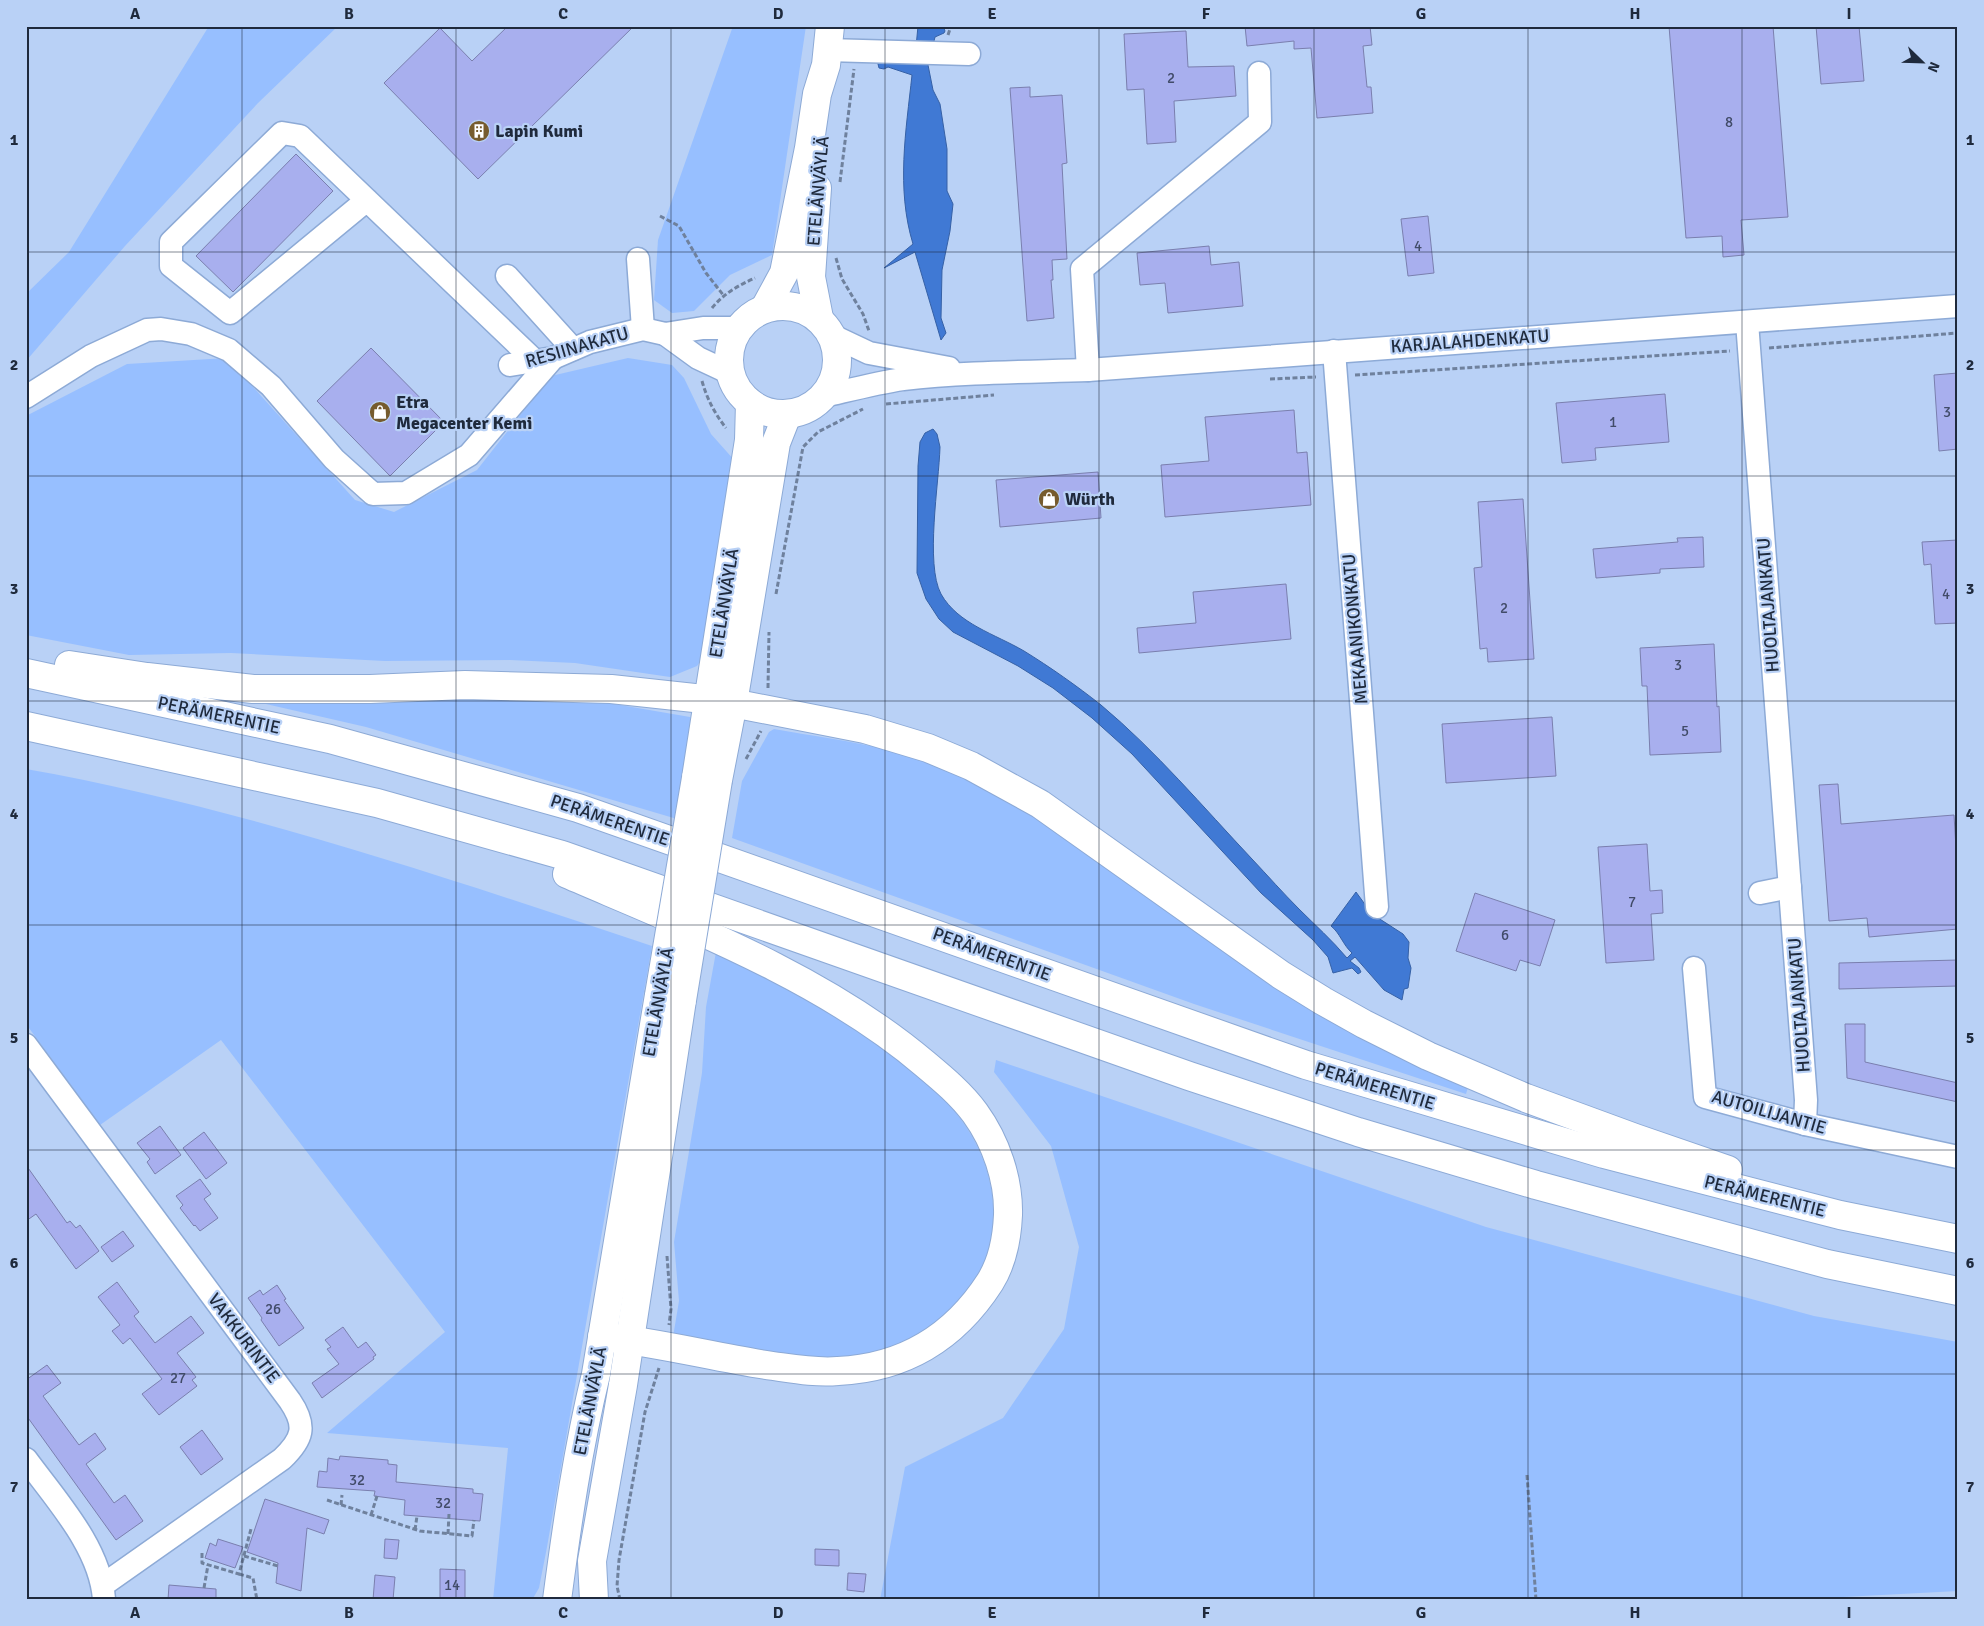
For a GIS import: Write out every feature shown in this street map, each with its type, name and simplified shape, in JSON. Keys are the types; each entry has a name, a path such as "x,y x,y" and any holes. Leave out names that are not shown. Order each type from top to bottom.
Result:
{"main road":[{"name":"ETELÄNVÄYLÄ","path":"765,308 784,273 809,148 817,94 828,47"},
{"name":"ETELÄNVÄYLÄ","path":"826,327 811,277 813,227 827,99 828,47"},
{"path":"779,305 807,310 826,327 838,357 835,378 824,396 807,409 787,415 767,412 750,403 737,390 730,373 729,349 739,328 765,308 779,305"},
{"name":"ETELÄNVÄYLÄ","path":"721,702 749,440 750,403"},
{"name":"ETELÄNVÄYLÄ","path":"557,1600 567,1528 602,1337 671,997 721,702 776,443 787,415"},
{"path":"26,658 147,677 252,689 370,689 465,685 611,689 721,702 864,729 928,748 971,766 1040,804 1281,975 1324,1002 1428,1056 1474,1076 1635,1138 1738,1173 1757,1194"},
{"name":"PERÄMERENTIE","path":"26,673 330,739 578,808 1306,1065 1604,1154 1840,1215 1958,1239"},
{"path":"26,726 377,803 562,855 1189,1076 1358,1132 1536,1184 1818,1261 1958,1291"},
{"path":"377,803 437,833 558,870 728,944 811,987 900,1042 957,1092 976,1114 991,1140 1002,1166 1008,1199 1008,1226 1002,1255 993,1277 980,1299 963,1319 916,1352 893,1362 836,1372 786,1368 630,1340 602,1337"},
{"name":"ETELÄNVÄYLÄ","path":"594,1600 592,1561 630,1340 671,997"}],"street":[{"path":"828,47 856,51 969,54"},
{"path":"1088,370 1082,270 1260,122 1260,73"},
{"path":"367,200 230,313 171,266 171,242 282,133 300,136 367,200 554,356"},
{"name":"RESIINAKATU","path":"638,259 642,329"},
{"path":"507,276 554,356"},
{"name":"KARJALAHDENKATU","path":"824,396 866,385 904,379 1088,370 1958,306"},
{"name":"HUOLTAJANKATU","path":"1746,322 1806,1100 1805,1124"},
{"name":"KARJALAHDENKATU","path":"826,327 869,353 982,374"},
{"name":"RESIINAKATU","path":"510,365 554,356 590,342 642,329 665,334 703,328 739,328"},
{"path":"26,397 91,356 148,330 161,329 191,334 229,350 271,386 334,459 373,494 406,493 469,455 554,356"},
{"name":"RESIINAKATU","path":"665,334 698,358 730,373"},
{"name":"MEKAANIKONKATU","path":"1334,351 1377,907"},
{"path":"1760,893 1790,887"},
{"name":"AUTOILIJANTIE","path":"1694,968 1705,1097 1805,1124 1958,1157"},
{"name":"VAKKURINTIE","path":"26,1046 290,1401 298,1412 302,1425 301,1432 293,1447 282,1458 103,1592"},
{"path":"26,1459 84,1540 94,1559 103,1592"}],"path":[{"path":"838,191 856,51"},
{"path":"660,216 678,226 706,273 724,296"},
{"path":"835,256 842,278 863,314 870,336"},
{"path":"710,312 724,296 747,281 764,274"},
{"path":"1269,379 1335,377 1749,350 1958,333"},
{"path":"700,373 707,397 718,418 731,434"},
{"path":"885,404 997,394"},
{"path":"774,602 803,447 818,432 867,407"},
{"path":"768,695 769,631"},
{"path":"620,1600 617,1586 620,1551 645,1412 668,1333 671,1309 667,1253"},
{"path":"1527,1475 1536,1600"},
{"path":"341,1505 342,1495"},
{"path":"371,1515 377,1496"},
{"path":"327,1500 415,1530 472,1536 474,1520"},
{"path":"448,1534 449,1514"},
{"path":"415,1530 416,1516"},
{"path":"240,1574 251,1529"},
{"path":"202,1553 202,1563 253,1578 257,1600"},
{"path":"244,1556 278,1566"},
{"path":"204,1588 208,1565"}],"shaded area":[{"path":"209,26 338,26 258,103 125,246 26,361 26,294 69,252"},
{"path":"733,26 806,26 772,255 730,275 694,311 672,313 654,300 658,240"},
{"path":"918,26 943,26 945,31 935,37 928,65 933,90 940,104 947,149 947,191 953,204 942,270 941,318 946,333 941,340 915,252 884,268 913,244 905,202 904,181 905,138 912,75 888,67 884,69 879,68 877,60 916,47"},
{"path":"227,358 355,500 394,512 477,470 551,376 628,358 672,365 684,378 711,434 735,461 706,653 697,666 670,677 575,663 510,660 385,661 231,653 129,655 26,635 26,416 127,364"},
{"path":"933,429 937,434 940,447 934,523 934,563 936,581 941,594 948,604 967,621 1024,651 1101,705 1160,760 1287,897 1347,958 1352,953 1331,926 1356,892 1372,914 1403,934 1409,942 1408,958 1411,968 1408,988 1404,989 1402,1000 1384,990 1355,957 1350,961 1361,972 1358,974 1352,968 1333,973 1328,957 1313,940 1261,893 1132,754 1092,718 1053,688 1018,666 953,632 939,619 926,599 917,573 920,442 925,433"},
{"path":"467,697 591,700 690,717 694,726 677,819 366,727 240,698 331,704 380,703"},
{"path":"774,729 845,741 915,757 959,774 981,785 1023,809 1084,849 1309,1007 1367,1041 1468,1087 1466,1094 1194,1004 732,838 742,781 769,732"},
{"path":"26,769 185,803 342,846 652,946 547,1547 539,1588 532,1600 493,1600 508,1448 327,1433 445,1332 221,1040 100,1125 26,1024"},
{"path":"716,952 821,1008 872,1039 933,1087 946,1100 966,1127 979,1149 990,1182 993,1207 992,1231 987,1254 978,1276 965,1296 948,1314 913,1339 881,1352 841,1357 817,1357 768,1353 673,1337 679,1301 674,1242 702,1073 706,1007"},
{"path":"996,1060 1486,1227 1814,1316 1958,1342 1958,1591 1786,1600 880,1600 905,1467 1003,1418 1064,1329 1079,1247 1051,1146 994,1072"}],"building":[{"name":"Lapin Kumi","path":"508,26 634,26 478,179 384,83 440,28 472,61"},
{"path":"1245,26 1370,26 1372,45 1363,46 1367,87 1371,87 1373,113 1317,118 1311,48 1294,49 1294,41 1247,46"},
{"path":"1669,26 1773,26 1788,217 1741,220 1744,255 1723,257 1722,236 1686,238"},
{"path":"1816,26 1859,26 1864,81 1821,84"},
{"path":"1186,31 1188,67 1234,66 1236,96 1174,101 1176,142 1147,144 1144,89 1127,90 1124,34"},
{"path":"1030,87 1030,97 1062,95 1067,163 1062,164 1067,259 1052,260 1053,280 1051,280 1054,318 1027,321 1010,88"},
{"path":"296,154 333,191 233,292 196,256"},
{"path":"1428,216 1434,273 1408,276 1401,219"},
{"path":"1209,246 1211,265 1239,262 1243,306 1168,313 1165,283 1140,285 1137,253"},
{"name":"Etra Megacenter Kemi","path":"371,348 444,422 390,476 317,401"},
{"path":"1958,373 1958,449 1939,451 1934,375"},
{"path":"1665,394 1669,442 1595,448 1596,460 1562,463 1556,403"},
{"path":"1294,410 1297,453 1307,452 1311,505 1165,517 1161,465 1209,461 1205,417"},
{"name":"Würth","path":"1098,472 1101,518 1000,527 996,480"},
{"path":"1523,499 1534,659 1488,662 1487,648 1480,649 1474,568 1482,567 1478,502"},
{"path":"1703,537 1704,567 1660,569 1660,573 1596,578 1593,549 1678,542 1677,538"},
{"path":"1958,540 1958,623 1935,624 1931,564 1924,565 1922,542"},
{"path":"1286,584 1291,639 1139,653 1137,628 1196,623 1193,592"},
{"path":"1714,644 1721,752 1650,755 1647,686 1642,686 1640,648"},
{"path":"1552,717 1556,776 1446,783 1442,724"},
{"path":"1838,784 1841,824 1954,815 1958,881 1958,929 1869,937 1867,918 1829,921 1819,785"},
{"path":"1647,844 1650,891 1662,890 1663,913 1651,914 1654,960 1606,963 1598,847"},
{"path":"1475,893 1555,920 1540,966 1520,960 1516,971 1456,951"},
{"path":"1958,960 1958,986 1839,989 1839,963"},
{"path":"1845,1024 1865,1024 1865,1062 1958,1083 1958,1102 1847,1078"},
{"path":"160,1126 181,1155 155,1174 147,1162 150,1159 137,1143"},
{"path":"204,1132 227,1163 206,1179 183,1148"},
{"path":"26,1165 67,1223 70,1221 76,1228 80,1225 99,1251 76,1269 36,1214 26,1221"},
{"path":"200,1179 211,1194 204,1199 218,1218 200,1231 180,1208 183,1205 176,1196"},
{"path":"123,1231 134,1246 112,1262 101,1247"},
{"path":"117,1282 139,1312 134,1316 155,1343 191,1316 204,1333 177,1353 196,1377 192,1380 197,1386 159,1415 142,1394 162,1379 130,1338 123,1344 112,1331 120,1325 98,1297"},
{"path":"277,1285 286,1299 284,1300 304,1328 279,1346 248,1298 260,1290 263,1295"},
{"path":"343,1327 358,1348 366,1342 376,1355 373,1357 374,1359 322,1398 312,1383 339,1364 327,1349 331,1347 325,1340"},
{"path":"47,1365 61,1383 43,1396 79,1445 95,1433 106,1449 86,1464 114,1503 125,1495 143,1521 116,1540 26,1415 26,1380"},
{"path":"202,1430 223,1459 201,1475 180,1447"},
{"path":"340,1456 388,1460 388,1464 397,1465 396,1482 473,1489 473,1493 483,1494 480,1521 404,1515 405,1500 374,1496 375,1491 317,1487 319,1471 327,1472 328,1458 339,1460"},
{"path":"265,1499 329,1520 324,1534 307,1528 301,1591 276,1583 278,1563 247,1552"},
{"path":"218,1539 243,1547 235,1568 205,1558 210,1543 216,1546"},
{"path":"385,1539 399,1540 397,1559 384,1558"},
{"path":"815,1549 839,1550 839,1566 815,1565"},
{"path":"440,1569 465,1570 465,1600 440,1600"},
{"path":"848,1573 866,1574 864,1592 847,1590"},
{"path":"375,1575 395,1577 393,1600 373,1600"},
{"path":"169,1585 216,1589 216,1600 168,1600"}],"place":[{"name":"Lapin Kumi","path":"479,131"},
{"name":"Etra Megacenter Kemi","path":"380,412"},
{"name":"Würth","path":"1049,499"}]}
